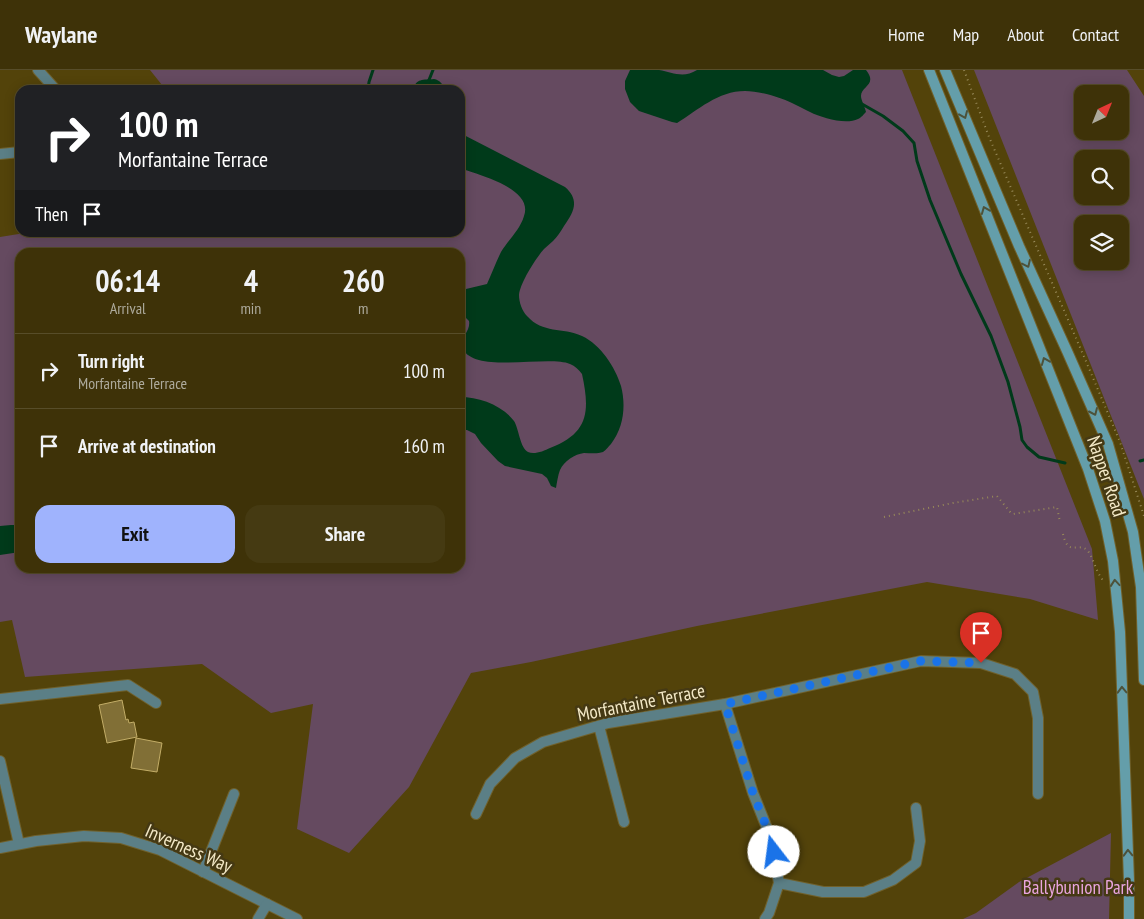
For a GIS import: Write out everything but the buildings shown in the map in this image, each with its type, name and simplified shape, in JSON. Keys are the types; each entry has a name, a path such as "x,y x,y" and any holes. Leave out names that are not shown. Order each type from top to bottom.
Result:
{"main road":[{"name":"Napper Road","path":"929,70 1088,469 1105,521 1113,561 1120,632 1129,919"},
{"name":"Napper Road","path":"945,70 1019,246 1108,444 1133,532 1141,587 1144,680"}],"street":[{"path":"38,70 52,85"},
{"path":"0,154 15,152"},
{"name":"Morfantaine Terrace","path":"476,814 490,784 515,758 543,742 608,723 725,704 920,661 981,663 1015,674 1033,692 1038,718 1038,794"},
{"path":"0,700 128,685 156,702"},
{"path":"725,704 753,793 771,838 779,882 769,913 765,919"},
{"path":"599,726 624,822"},
{"path":"0,761 20,844"},
{"path":"203,872 234,794"},
{"path":"779,882 823,892 864,892 893,880 916,863 920,841 916,808"},
{"name":"Inverness Way","path":"0,848 36,841 84,836 121,838 160,850 297,919"},
{"path":"258,919 267,904"}],"path":[{"path":"964,70 989,137 1120,442 1144,516"},
{"path":"884,517 997,496 1013,514 1057,507 1060,522"},
{"path":"1063,534 1068,546 1084,548 1088,552 1100,577 1106,579"}],"green space":[{"path":"150,70 902,70 1092,549 1098,620 1030,599 927,582 697,626 471,673 409,787 349,853 297,829 313,704 271,713 202,664 25,677 12,620 0,622 0,237 15,235 15,237 465,237 465,85 162,85"},
{"path":"974,70 1127,70 1144,96 1144,499"},
{"name":"Ballybunion Park","path":"1111,833 1109,919 963,919 976,913 1019,882"}],"shaded area":[{"path":"630,70 659,70 687,74 697,70 823,70 839,77 853,70 866,70 870,82 861,96 866,112 860,118 853,121 827,118 778,97 745,91 726,94 717,98 677,123 639,111 630,102 625,89 625,81"},
{"path":"434,79 442,85 415,85 423,80"},
{"path":"465,136 565,187 570,192 574,201 573,211 556,238 544,249 533,264 520,290 520,303 524,312 533,322 546,328 575,333 595,345 611,364 623,393 623,416 619,430 611,444 603,452 584,453 574,456 567,461 560,470 556,488 551,486 547,478 542,474 505,466 481,443 475,434 465,430 465,397 482,400 497,406 509,415 514,421 525,450 533,453 563,442 573,435 584,419 586,410 585,387 582,374 570,364 545,361 482,361 470,356 465,351 465,336 469,321 465,317 465,289 487,284 501,252 517,230 524,216 525,206 521,198 513,190 491,179 465,170"},
{"path":"15,525 15,553 0,555 0,526"}],"waterway":[{"path":"369,85 373,70"},
{"path":"427,85 433,70"},
{"path":"862,104 883,116 903,131 914,143 917,161 930,200 961,274 991,336 1008,382 1022,440 1039,457 1065,463"},
{"path":"1140,461 1144,460"}],"route":[{"path":"774,852 771,838 753,793 725,704 920,661 981,663"}]}
